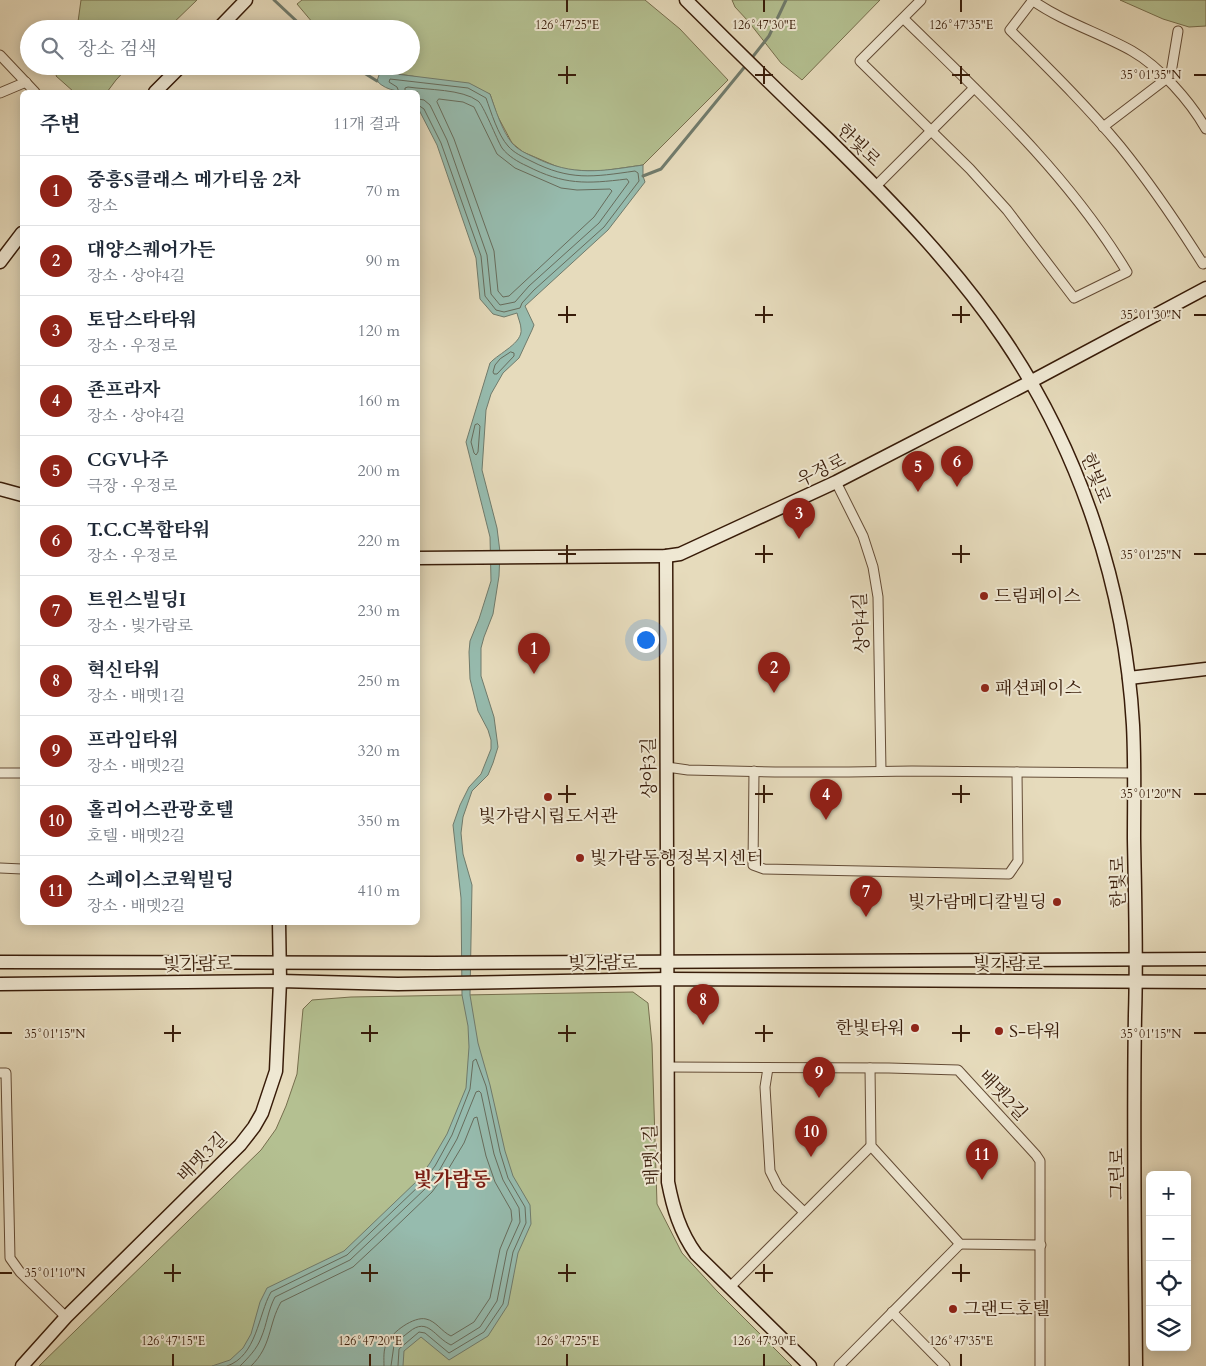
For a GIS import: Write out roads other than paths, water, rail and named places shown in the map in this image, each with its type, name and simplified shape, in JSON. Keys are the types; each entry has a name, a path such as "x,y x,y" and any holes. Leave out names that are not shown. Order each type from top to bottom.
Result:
{"street":[{"path":"903,18 1042,157 1065,183 1098,227 1127,272 1074,298 1007,210 932,131 860,61 903,18 922,0"},
{"path":"1206,129 1194,110 1146,60 1134,52 1049,12 1032,0 1010,30 1102,127 1156,192 1203,264 1206,262"},
{"name":"한빛로","path":"689,1 876,186 965,284 1007,343 1064,443 1087,499 1109,571 1120,622 1128,678 1133,728 1137,982"},
{"path":"227,20 241,5"},
{"path":"1102,127 1166,79 1171,73 1178,31"},
{"path":"0,55 33,90"},
{"path":"157,90 172,75"},
{"path":"0,93 26,82"},
{"path":"876,186 974,88"},
{"path":"0,262 20,236"},
{"name":"우정로","path":"420,558 666,556 680,554 836,482 1030,382 1206,288"},
{"name":"상야4길","path":"836,482 863,536 874,572 878,615 881,771"},
{"path":"0,489 20,494"},
{"name":"상야3길","path":"666,556 667,980"},
{"path":"1128,678 1206,669"},
{"path":"667,767 688,770 754,771 1134,773"},
{"path":"754,771 753,865 764,869 1009,874 1018,861 1017,772"},
{"path":"0,773 20,773"},
{"path":"0,868 20,868"},
{"name":"배멧3길","path":"22,1366 66,1317 240,1145 254,1127 269,1096 276,1071 280,980 279,925"},
{"name":"빛가람로","path":"0,962 434,963 1206,959"},
{"name":"빛가람로","path":"0,984 280,980 398,984 667,980 1206,982"},
{"name":"배멧1길","path":"667,980 668,1182 670,1196 679,1225 696,1254 810,1366"},
{"name":"그린로","path":"1136,1366 1134,1126 1137,982"},
{"name":"배멧2길","path":"668,1068 958,1070 1040,1161 1040,1366"},
{"path":"768,1068 765,1087 770,1172 778,1186 804,1212"},
{"path":"870,1068 871,1146 960,1244"},
{"path":"0,1073 6,1073 10,1258 20,1272 66,1317"},
{"path":"730,1287 871,1146"},
{"path":"839,1366 960,1244 1041,1245"},
{"path":"0,1258 10,1258"},
{"path":"892,1312 945,1366"}],"water":[{"path":"379,75 404,75 469,83 490,94 508,138 517,148 562,168 588,171 643,165 645,182 608,230 525,306 534,325 519,358 503,373 491,394 486,410 482,470 497,528 500,552 499,576 493,614 481,648 481,676 494,717 498,747 488,775 472,791 463,817 461,833 463,854 472,885 470,995 478,1043 505,1151 513,1176 530,1205 531,1224 518,1253 508,1305 488,1336 449,1360 421,1337 404,1351 403,1366 212,1366 230,1360 243,1348 251,1334 260,1302 267,1288 344,1251 417,1181 447,1134 466,1088 469,1047 468,1026 462,995 461,898 453,825 469,787 481,774 491,749 488,730 478,711 470,679 469,652 470,641 491,581 490,537 466,442 490,363 518,339 521,334 521,327 517,313 504,317 493,314 480,299 476,258 437,145 420,112 420,90 390,89 377,81"}],"waterway":[{"path":"274,0 295,20"},
{"path":"751,59 769,36 786,0"},
{"path":"643,176 661,169 747,64"},
{"path":"367,75 377,81"}],"place":[{"name":"T.C.C복합타워","path":"957,487"},
{"name":"CGV나주","path":"918,492"},
{"name":"토담스타타워","path":"799,539"},
{"name":"드림페이스","path":"984,596"},
{"name":"중흥S클래스 메가티움 2차","path":"534,674"},
{"name":"패션페이스","path":"985,688"},
{"name":"대양스퀘어가든","path":"774,693"},
{"name":"빛가람시립도서관","path":"548,797"},
{"name":"죤프라자","path":"826,820"},
{"name":"빛가람동행정복지센터","path":"580,858"},
{"name":"빛가람메디칼빌딩","path":"1057,902"},
{"name":"트윈스빌딩I","path":"866,917"},
{"name":"혁신타워","path":"703,1025"},
{"name":"한빛타워","path":"915,1028"},
{"name":"S-타워","path":"999,1031"},
{"name":"프라임타워","path":"819,1098"},
{"name":"홀리어스관광호텔","path":"811,1157"},
{"name":"스페이스코웍빌딩","path":"982,1180"},
{"name":"그랜드호텔","path":"953,1309"}],"district":[{"name":"빛가람동","path":"452,1179"}]}
